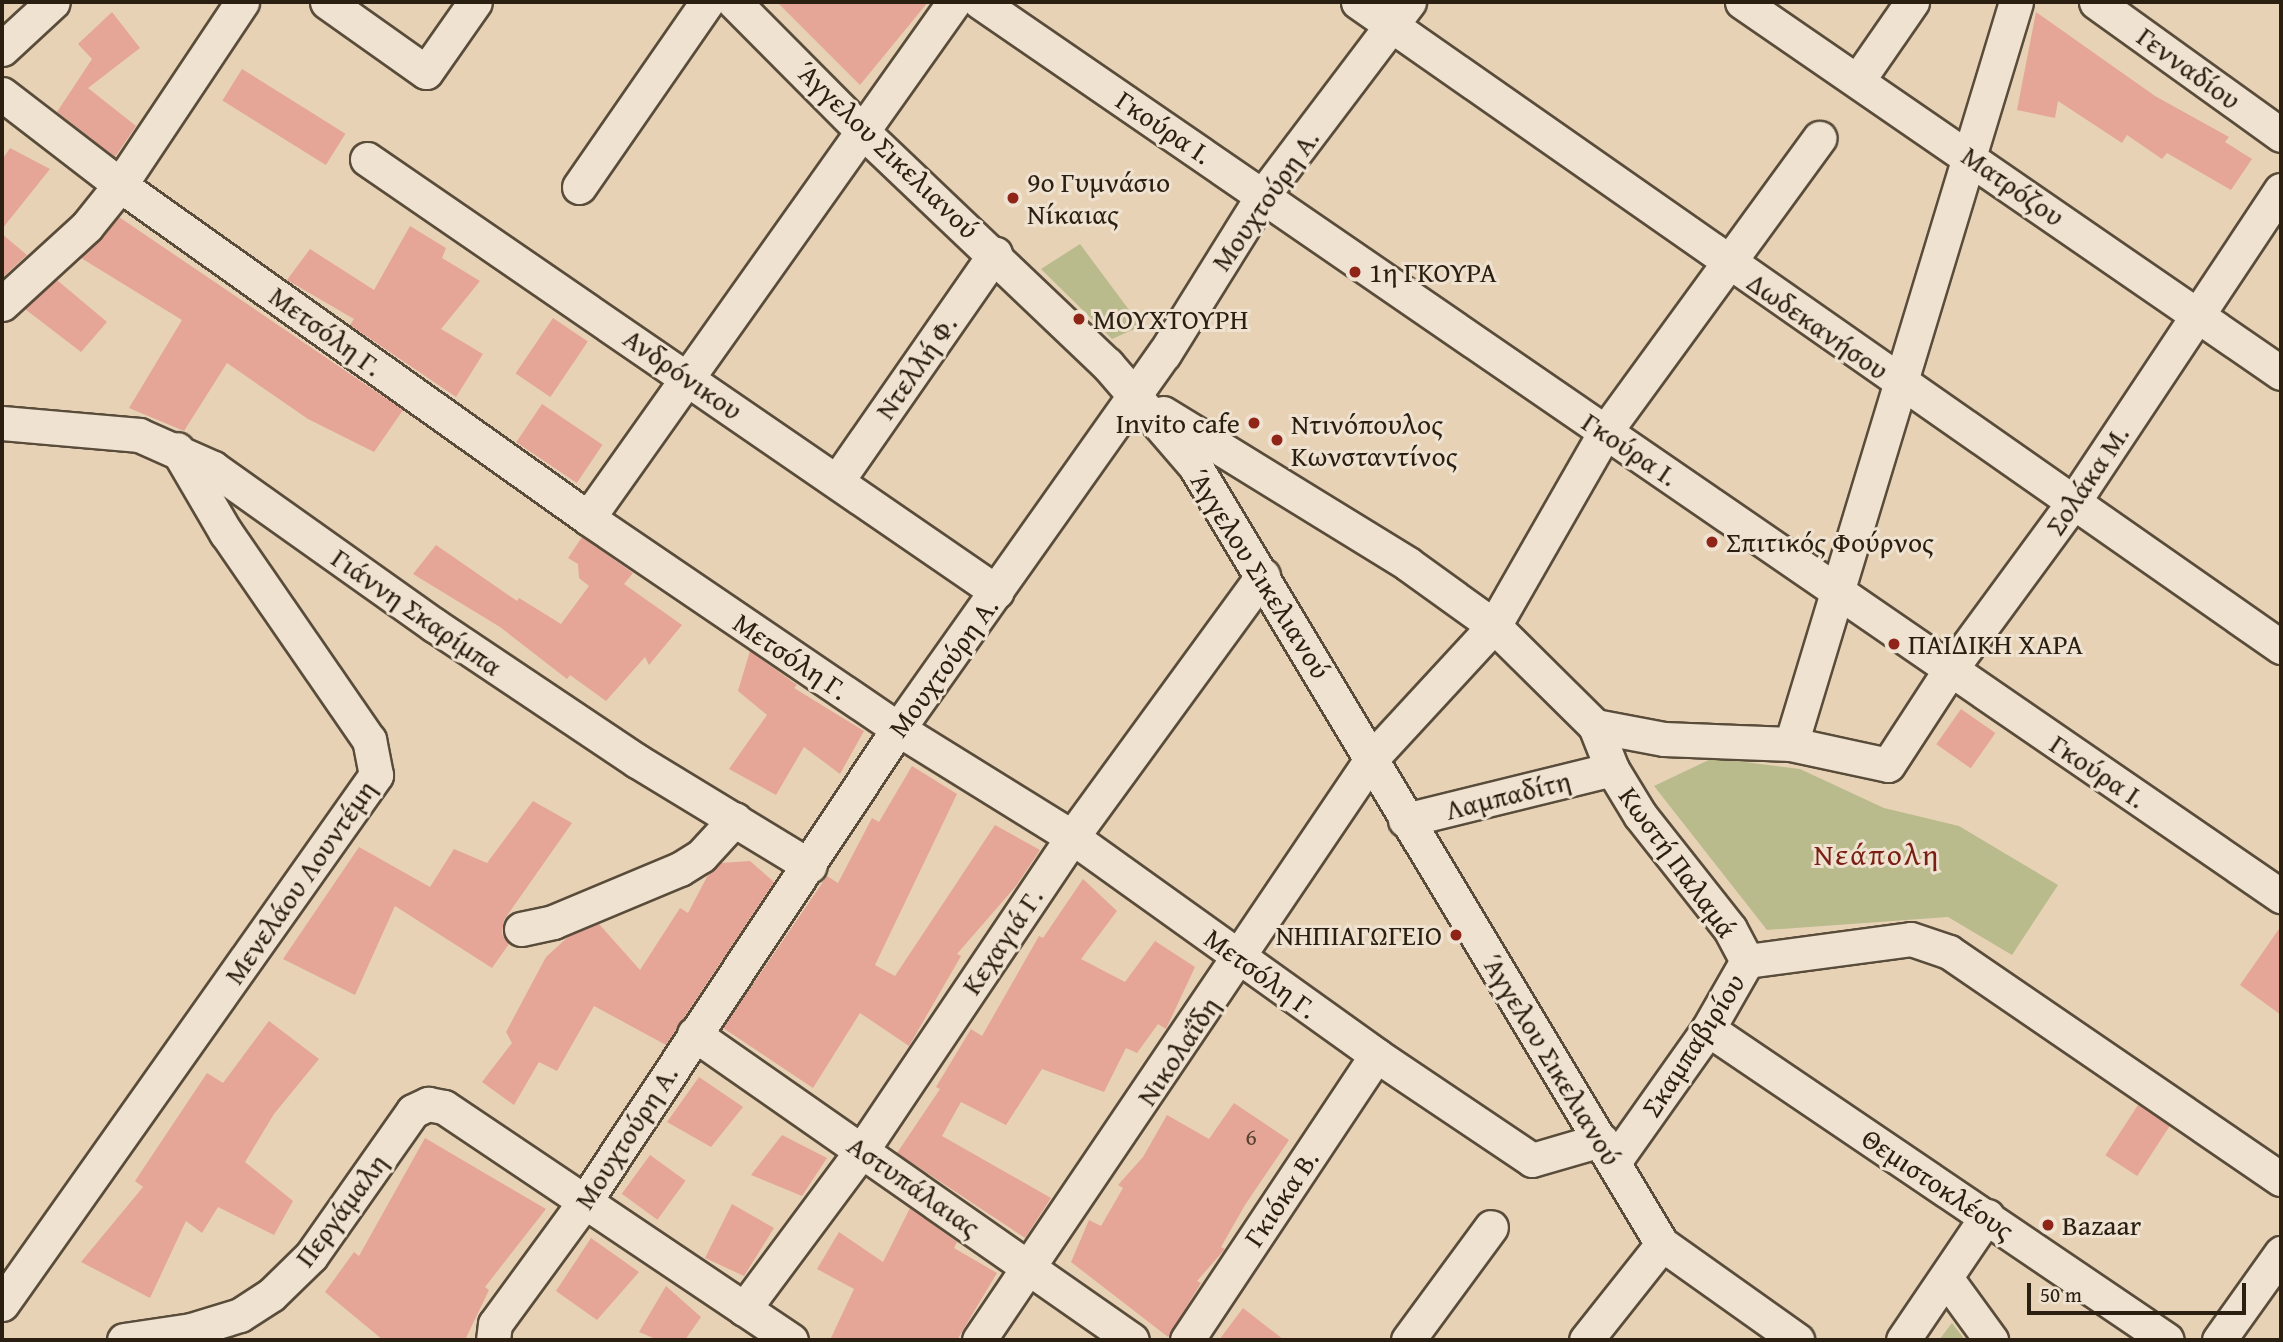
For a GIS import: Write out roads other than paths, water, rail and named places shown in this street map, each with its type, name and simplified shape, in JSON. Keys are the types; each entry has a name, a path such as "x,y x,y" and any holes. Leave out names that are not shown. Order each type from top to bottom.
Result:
{"street":[{"path":"2,49 53,2"},
{"path":"2,304 87,226 120,186 242,2"},
{"path":"327,2 426,72 475,2"},
{"path":"579,187 707,2"},
{"name":"Άγγελου Σικελιανού","path":"734,2 861,130 995,254 1135,394 1205,480 1372,758 1405,820 1662,1244"},
{"path":"588,518 954,2"},
{"name":"Γκούρα Ι.","path":"980,2 2281,896"},
{"name":"Δωδεκανήσου","path":"1358,2 1401,14 1726,260 2072,505 2281,647"},
{"name":"Ματρόζου","path":"1742,2 1971,156 2281,373"},
{"path":"1858,80 1912,2"},
{"path":"1595,726 1664,739 1791,744 2016,2"},
{"name":"Γενναδίου","path":"2096,2 2281,135"},
{"name":"Μουχτούρη Α.","path":"493,1340 495,1324 584,1202 694,1034 810,866 898,729 1135,394 1263,195 1401,14"},
{"name":"Μετσόλη Γ.","path":"2,94 120,186 588,518 898,729 1072,837 1376,1055 1532,1160 1608,1151"},
{"name":"Νικολαΐδη","path":"979,1340 1240,958 1372,758 1494,626 1605,432 1726,260 1819,138"},
{"name":"Ανδρόνικου","path":"368,159 687,376 997,592"},
{"name":"Σολάκα Μ.","path":"1791,744 1888,765 1950,670 2072,505 2281,190"},
{"name":"Ντελλή Φ.","path":"837,481 995,254"},
{"name":"Κωστή Παλαμά","path":"1135,394 1408,564 1494,626 1595,726 1612,769 1640,815 1730,929 1747,961 1911,939 1949,952 2279,1171"},
{"name":"Γιάννη Σκαρίμπα","path":"2,423 139,435 177,449 213,468 433,625 637,761 810,866"},
{"name":"Μενελάου Λουντέμη","path":"2,1304 376,775 369,740 226,533 177,449"},
{"name":"Κεχαγιά Γ.","path":"744,1309 862,1150 1072,837 1263,575"},
{"name":"Λαμπαδίτη","path":"1405,820 1612,769"},
{"path":"521,929 553,922 680,869 701,856 735,819"},
{"name":"Σκαμπαβιρίου","path":"1608,1151 1708,1028 1747,961"},
{"name":"Θεμιστοκλέους","path":"1708,1028 2167,1340"},
{"name":"Αστυπάλαιας","path":"694,1034 1132,1340"},
{"name":"Γκιόκα Β.","path":"1187,1340 1376,1055"},
{"name":"Περγάμαλη","path":"124,1340 195,1335 240,1315 271,1295 311,1256 413,1111 428,1104 444,1107 584,1202"},
{"path":"584,1202 791,1340"},
{"path":"1903,1340 1987,1216"},
{"path":"1408,1340 1491,1227"},
{"path":"1586,1340 1662,1244 1797,1340"},
{"path":"2219,1340 2281,1253"},
{"path":"1946,1278 1991,1340"}],"place":[{"name":"9ο Γυμνάσιο Νίκαιας","path":"1013,198"},
{"name":"1η ΓΚΟΥΡΑ","path":"1355,272"},
{"name":"ΜΟΥΧΤΟΥΡΗ","path":"1079,319"},
{"name":"Invito cafe","path":"1254,423"},
{"name":"Ντινόπουλος Κωνσταντίνος","path":"1277,440"},
{"name":"Σπιτικός Φούρνος","path":"1712,542"},
{"name":"ΠΑΙΔΙΚΗ ΧΑΡΑ","path":"1894,644"},
{"name":"ΝΗΠΙΑΓΩΓΕΙΟ","path":"1456,935"},
{"name":"Bazaar","path":"2048,1225"}],"district":[{"name":"Νεάπολη","path":"1877,854"}]}
